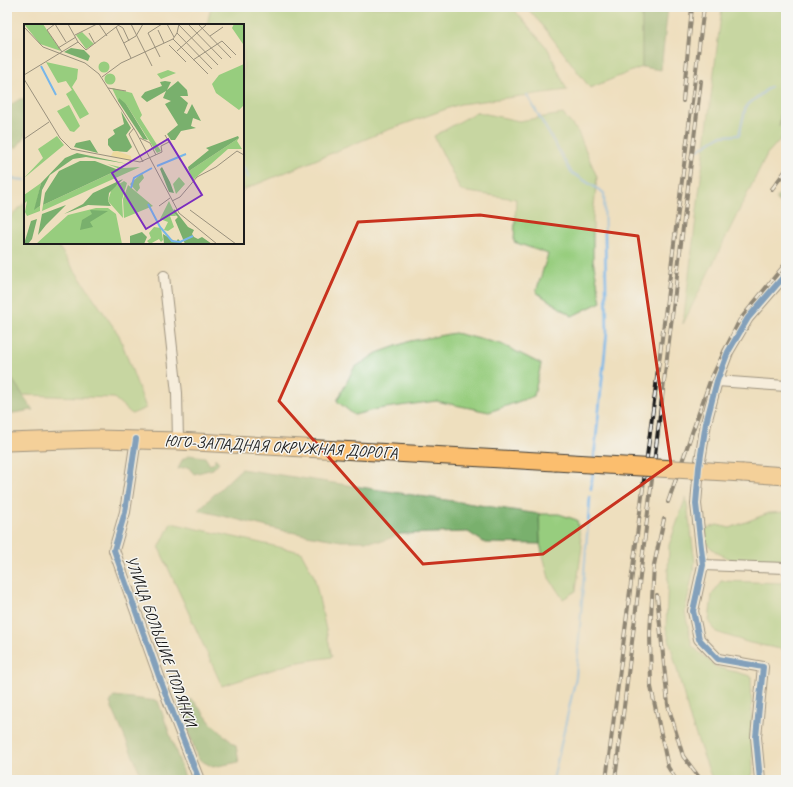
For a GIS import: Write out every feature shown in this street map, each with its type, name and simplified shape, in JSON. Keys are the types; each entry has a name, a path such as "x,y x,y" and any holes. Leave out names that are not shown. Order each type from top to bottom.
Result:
{"highway":[{"name":"ЮГО-ЗАПАДНАЯ ОКРУЖНАЯ ДОРОГА","path":"7,442 136,439 786,476"}],"street":[{"path":"760,780 756,737 763,666 718,659 699,639 693,611 703,566 696,504 699,467 706,423 718,381 734,339 748,318 786,274"},
{"path":"164,276 177,393 178,441"},
{"path":"718,381 786,386"},
{"name":"УЛИЦА БОЛЬШИЕ ПОЛЯНКИ","path":"136,439 125,512 114,550 161,682 199,780"},
{"path":"703,566 786,568"}],"highlighted area":[{"path":"480,215 638,236 671,464 543,554 423,564 279,401 358,222"}],"green space":[{"path":"211,7 512,7 548,49 567,90 460,104 385,131 244,190 244,24 207,24"},
{"path":"526,7 642,7 642,67 590,88 543,26"},
{"path":"642,7 668,7 661,70 642,67"},
{"path":"722,7 786,7 786,64 780,125 786,110 786,133 767,154 683,324"},
{"path":"786,64 786,110 779,127"},
{"path":"20,99 24,99 24,138 16,148 7,145 7,107"},
{"path":"477,112 519,121 563,114 578,132 597,177 593,216 593,260 601,302 572,316 536,292 548,254 514,242 516,199 461,191 434,136"},
{"path":"786,186 786,210 785,211 776,198"},
{"path":"24,203 24,244 57,244 119,335 146,408 132,414 114,398 23,395 10,376 7,377 7,221"},
{"path":"455,333 501,344 541,364 534,396 489,412 436,401 378,409 354,415 337,401 354,368 377,353 410,341"},
{"path":"10,376 33,410 7,414 7,377"},
{"path":"189,455 205,457 210,465 215,462 215,458 219,462 213,469 194,474 188,467 178,469 182,460"},
{"path":"241,469 539,514 540,544 485,543 468,532 400,534 383,541 341,541 284,531 198,510"},
{"path":"686,497 695,562 685,612 692,646 716,667 751,676 753,774 745,780 712,779 691,722 666,628 669,545"},
{"path":"786,512 786,562 743,562 733,560 714,551 706,543 705,529 717,525 730,528 769,513"},
{"path":"539,514 559,514 577,520 582,546 576,591 563,599 549,578 540,544"},
{"path":"171,523 301,552 314,576 332,657 293,663 222,686 159,548"},
{"path":"721,581 786,583 786,650 750,643 716,632 709,621 712,595"},
{"path":"114,696 158,701 186,780 143,780 110,703"},
{"path":"189,699 194,701 211,723 236,746 239,762 213,767 198,759 178,700"}],"waterway":[{"path":"698,150 720,136 739,135 746,106 770,87"},
{"path":"527,95 571,172 604,193 607,332 594,458"},
{"path":"244,169 248,177"},
{"path":"7,178 24,180"},
{"path":"591,489 593,471"},
{"path":"553,780 576,677 590,497"}],"railway":[{"path":"683,101 692,7"},
{"path":"606,780 704,7"},
{"path":"615,780 701,81"},
{"path":"772,189 786,170"},
{"path":"668,502 710,381 739,321 786,263"},
{"path":"664,519 654,565 650,633 651,687 668,767 676,780"},
{"path":"657,595 668,705 683,756 701,780"}],"cycle path":[{"path":"760,780 756,737 763,667 718,659 699,639 693,611 703,565 696,504 699,467 706,423 717,381 728,352 748,318 786,274"},
{"path":"136,439 125,512 114,550 161,682 199,780"}]}
